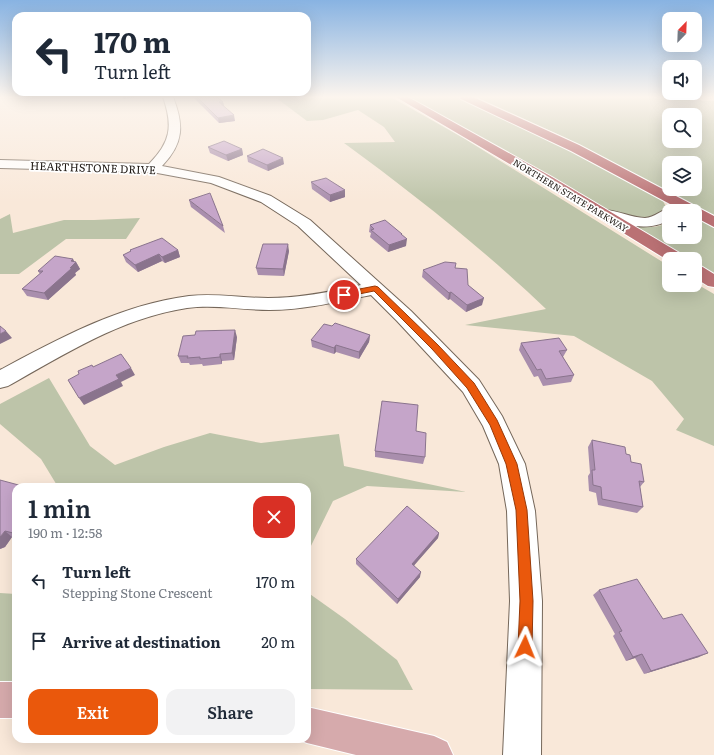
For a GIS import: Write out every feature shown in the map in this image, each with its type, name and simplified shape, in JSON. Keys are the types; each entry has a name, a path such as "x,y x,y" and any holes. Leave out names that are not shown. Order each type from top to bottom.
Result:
{"highway":[{"name":"NORTHERN STATE PARKWAY","path":"462,132 665,252"},
{"path":"541,132 575,148 662,194"},
{"path":"666,196 681,204"},
{"path":"702,215 714,222"},
{"path":"702,274 714,282"}],"main road":[{"path":"0,700 12,700"},
{"path":"311,726 434,755"}],"street":[{"path":"152,168 163,158 173,143 176,132"},
{"name":"HEARTHSTONE DRIVE","path":"0,164 152,168 214,180 266,199 304,223 375,288 435,347 471,386 494,423 512,464 521,510 526,601 522,755"},
{"path":"602,214 624,220 642,222 657,221 662,218"},
{"path":"0,380 83,334 117,320 154,308 189,302 222,301 268,304 313,301 375,288"}],"green space":[{"path":"388,132 453,132 662,262 662,292 702,292 702,287 714,294 714,446 676,430 684,419 652,381 574,336 465,325 546,309 498,265 448,223 344,143 395,142"},
{"path":"468,132 535,132 653,194 663,201 664,204 662,204 662,214 648,219 632,218 610,213"},
{"path":"554,132 662,132 662,148 702,148 702,132 714,132 714,217 702,211 702,204 690,204 675,196 702,196 702,156 662,156 662,189"},
{"path":"10,214 13,233 64,220 140,218 126,239 66,239 19,274 0,274 0,219"},
{"path":"702,221 714,228 714,276 702,269 702,252 674,252 635,228 636,226 655,227 662,225 662,244 702,244"},
{"path":"49,378 90,446 115,465 164,447 210,433 261,443 339,434 344,466 466,492 367,486 333,501 311,546 311,483 56,483 41,459 0,424 0,404"},
{"path":"0,593 12,594 12,684 0,684"},
{"path":"311,595 345,619 397,660 413,690 311,689"}],"building":[{"path":"224,141 242,149 226,155 208,147"},
{"path":"263,149 283,158 267,165 247,156"},
{"path":"326,178 345,190 330,195 311,182"},
{"path":"210,193 223,226 189,200"},
{"path":"385,220 407,239 389,245 371,230 374,229 370,225"},
{"path":"162,238 178,250 162,257 159,254 135,265 123,255 131,251 130,250"},
{"path":"263,244 288,244 283,269 256,268"},
{"path":"55,256 73,259 71,261 76,262 70,268 72,268 44,293 22,289 43,271 38,271"},
{"path":"445,262 456,263 455,268 467,269 468,285 484,298 467,305 451,292 449,293 423,270"},
{"path":"335,323 370,335 359,352 336,345 334,348 311,340 324,324 332,326"},
{"path":"0,326 6,331 0,334"},
{"path":"235,330 232,353 220,354 220,357 200,359 200,357 187,358 188,356 178,356 183,336 195,335 196,331"},
{"path":"559,338 567,350 559,351 574,375 546,379 541,369 537,370 521,343"},
{"path":"121,354 131,368 116,375 119,379 79,398 68,380 79,374 78,371 92,365 93,367"},
{"path":"382,401 418,405 416,431 426,433 425,457 375,451"},
{"path":"592,440 625,447 626,454 630,455 631,462 641,464 644,482 639,481 643,507 602,499 601,487 593,485 592,470 595,470"},
{"path":"0,480 12,483 12,533 5,531 0,537"},
{"path":"407,506 439,533 412,564 421,572 398,599 356,559"},
{"path":"637,579 663,619 682,614 708,653 651,671 642,654 633,657 619,632 622,631 599,590"}],"route":[{"path":"344,295 375,288 435,347 471,386 494,423 512,464 521,510 526,601 525,647"}]}
